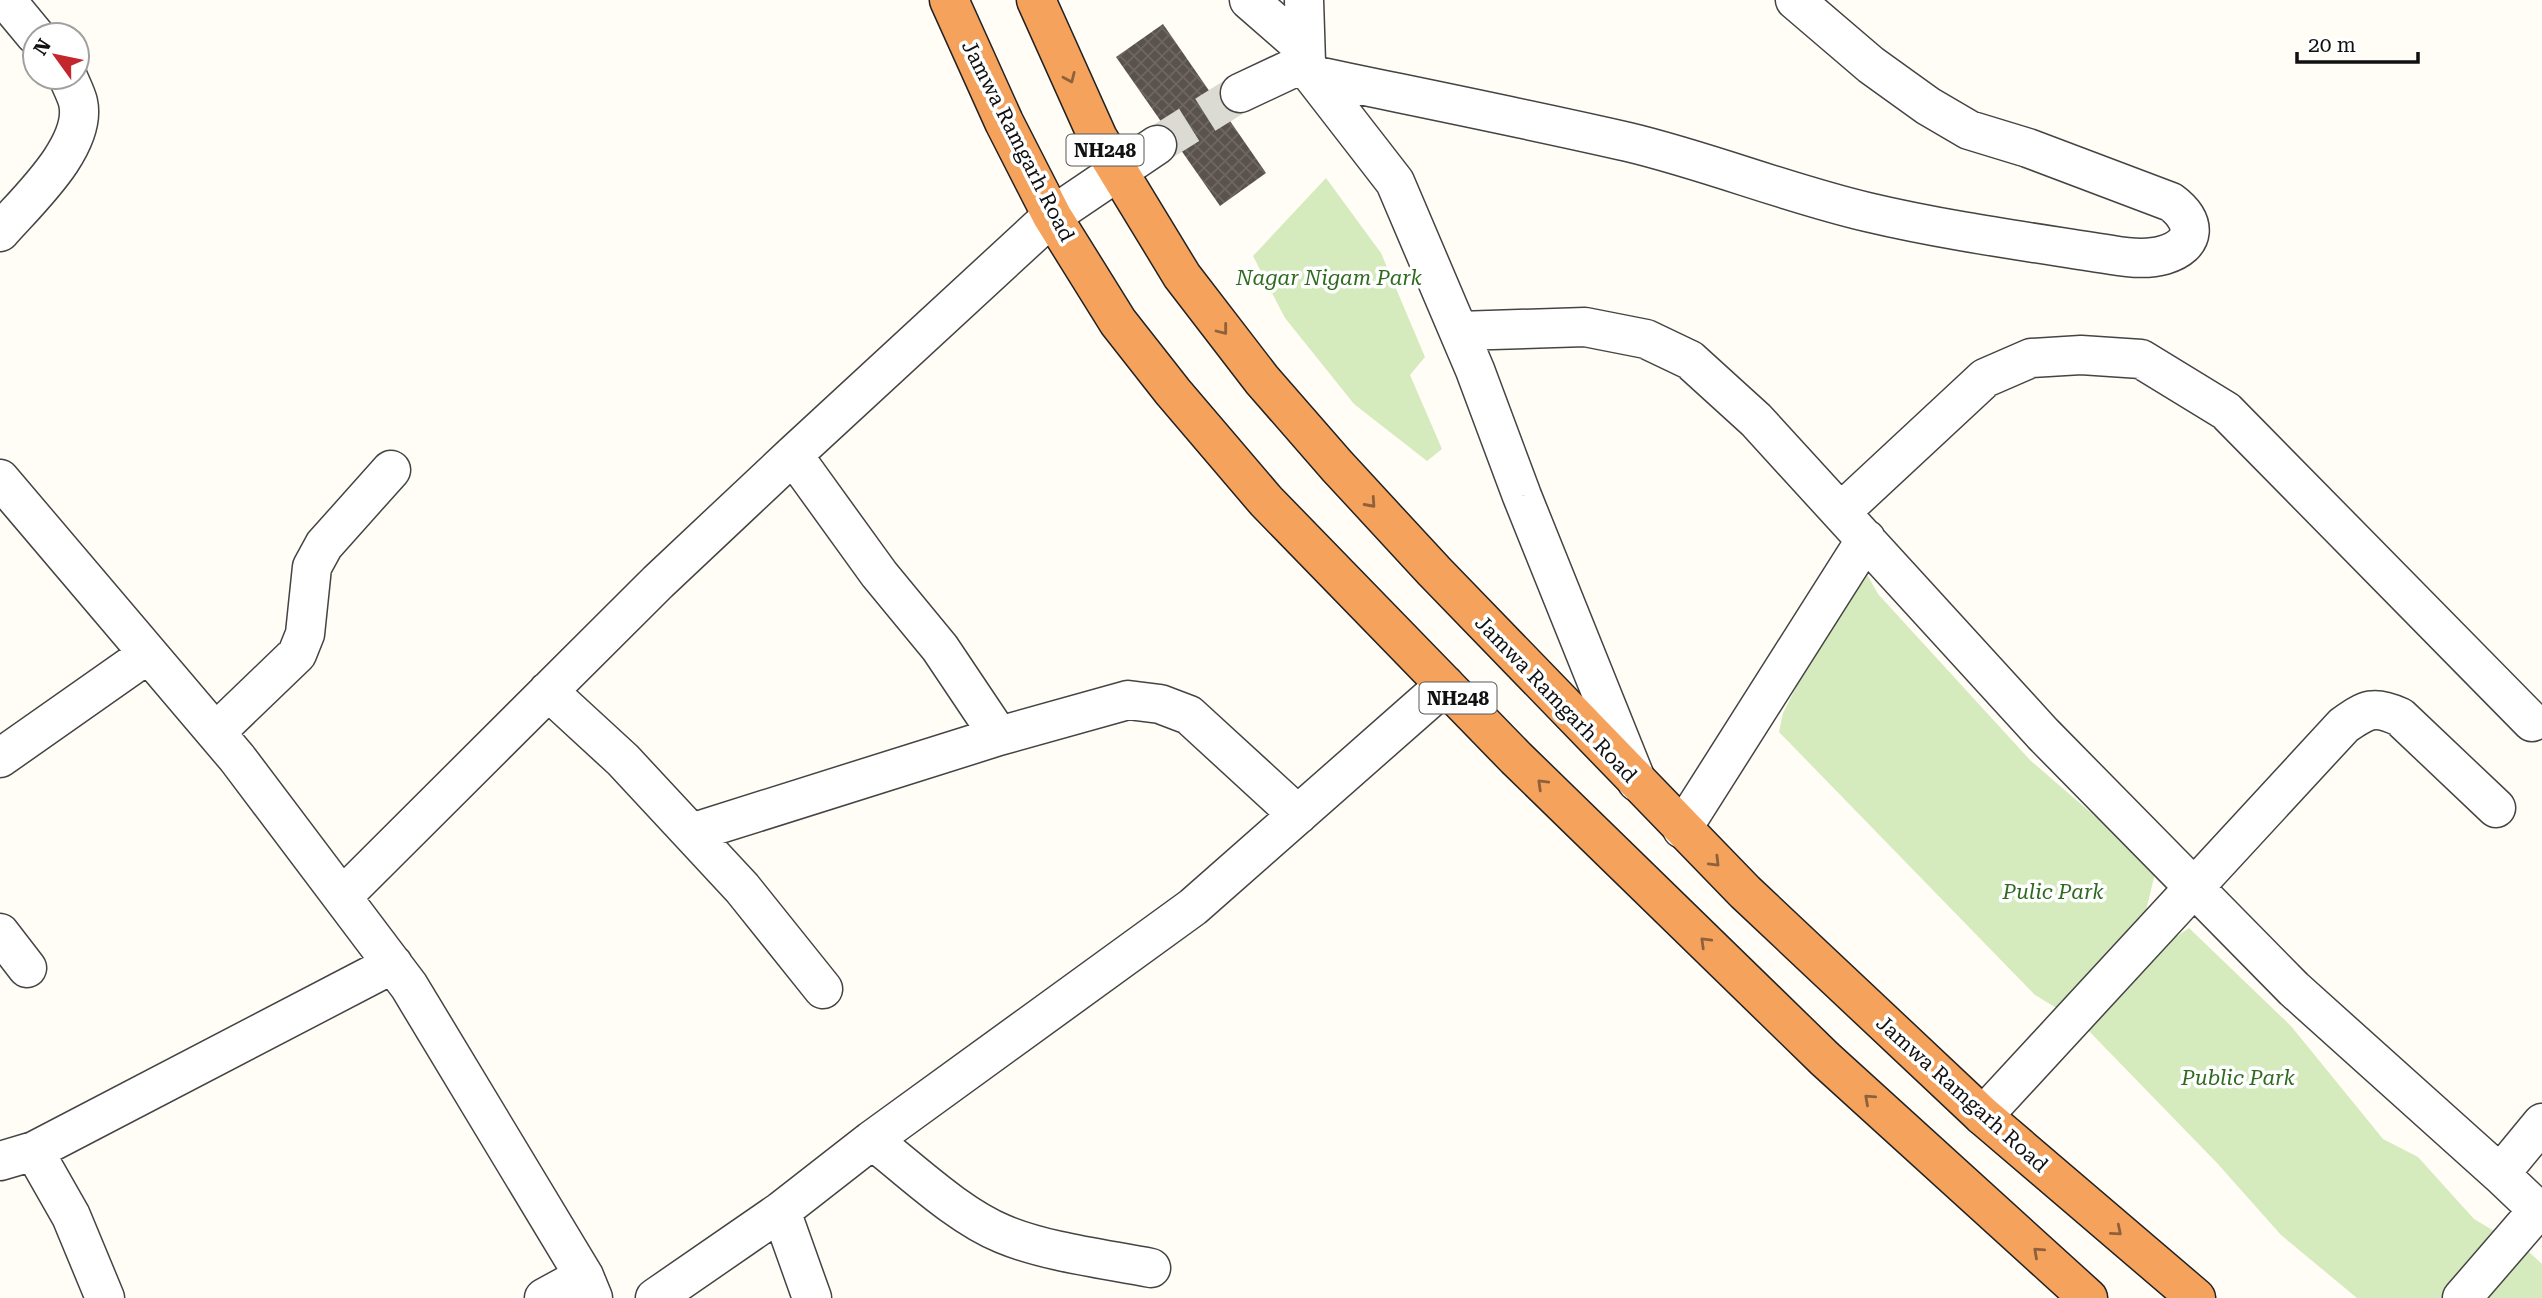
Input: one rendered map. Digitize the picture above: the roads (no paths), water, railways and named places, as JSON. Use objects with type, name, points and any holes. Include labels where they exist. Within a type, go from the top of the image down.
[{"type":"highway","name":"Jamwa Ramgarh Road","points":[[949,0],[1004,122],[1052,216],[1118,322],[1173,392],[1266,501],[1516,758],[1825,1059],[2088,1298]]},
{"type":"highway","name":"Jamwa Ramgarh Road","points":[[1036,0],[1098,138],[1182,276],[1262,380],[1434,572],[1638,785],[1745,892],[1983,1116],[2196,1298]]},
{"type":"street","points":[[6,0],[24,21]]},
{"type":"street","points":[[1249,0],[1307,62],[1395,182],[1459,331],[1638,785]]},
{"type":"street","points":[[1304,0],[1307,62]]},
{"type":"street","points":[[1240,93],[1307,62],[1630,143],[1867,212],[2132,259],[2164,255],[2182,247],[2189,235],[2190,224],[2184,211],[2171,202],[2028,148],[1969,130],[1928,106],[1871,65],[1795,0]]},
{"type":"street","points":[[0,232],[62,160],[78,127],[78,103],[73,91]]},
{"type":"street","points":[[342,897],[658,582],[1052,216],[1157,145]]},
{"type":"street","points":[[1459,331],[1586,327],[1646,339],[1690,360],[1756,420],[2043,734],[2294,989],[2540,1212],[2462,1298]]},
{"type":"street","points":[[1682,829],[1853,526],[1985,378],[2031,358],[2081,355],[2141,359],[2226,411],[2532,722]]},
{"type":"street","points":[[793,455],[879,574],[940,648],[999,736]]},
{"type":"street","points":[[215,733],[297,654],[304,634],[312,567],[324,545],[391,470]]},
{"type":"street","points":[[0,479],[215,733],[410,986],[589,1287],[544,1298]]},
{"type":"street","points":[[0,758],[148,653]]},
{"type":"street","points":[[655,1298],[781,1211],[872,1140],[1193,907],[1445,685]]},
{"type":"street","points":[[548,691],[623,760],[742,888],[823,989]]},
{"type":"street","points":[[691,833],[999,736],[1128,700],[1160,704],[1189,715],[1298,815]]},
{"type":"street","points":[[1983,1116],[2344,725],[2362,712],[2381,708],[2400,717],[2496,808]]},
{"type":"street","points":[[0,933],[27,968]]},
{"type":"street","points":[[105,1298],[71,1216],[17,1156],[393,964]]},
{"type":"street","points":[[2500,1174],[2542,1123]]},
{"type":"street","points":[[872,1140],[966,1213],[1003,1234],[1056,1249],[1151,1268]]},
{"type":"street","points":[[781,1211],[812,1298]]},
{"type":"tunnel","points":[[1157,145],[1240,93]]},
{"type":"park label","name":"Nagar Nigam Park","points":[[1329,278]]},
{"type":"park label","name":"Pulic Park","points":[[2053,892]]},
{"type":"park label","name":"Public Park","points":[[2238,1078]]}]
